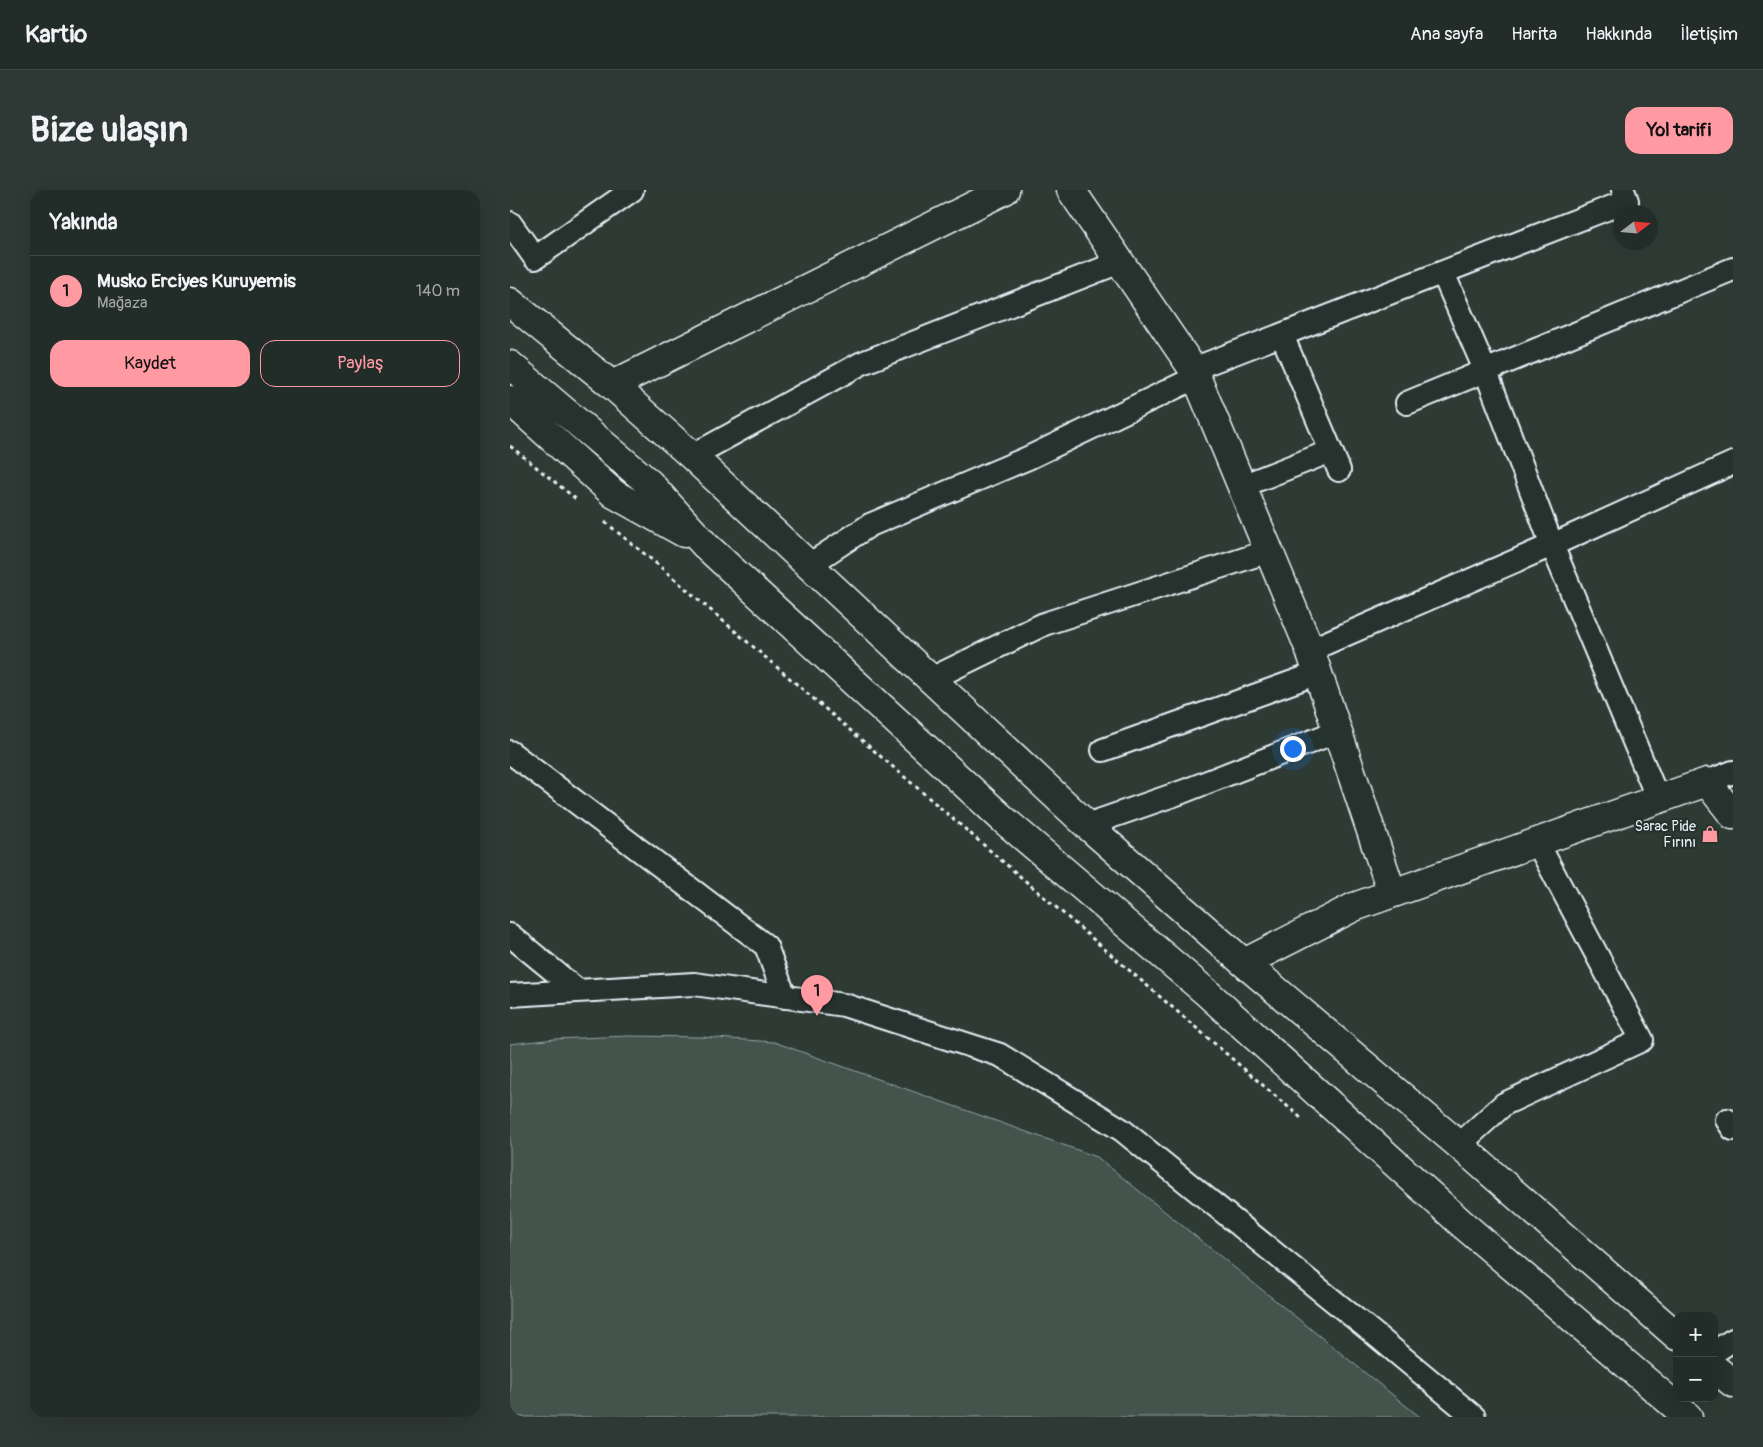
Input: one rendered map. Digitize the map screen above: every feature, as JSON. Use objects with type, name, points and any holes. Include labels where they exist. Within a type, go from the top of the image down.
[{"type":"main road","points":[[612,385],[1005,190]]},
{"type":"main road","points":[[1071,190],[1195,373],[1314,662],[1392,893]]},
{"type":"main road","points":[[510,302],[612,385],[692,456],[1087,825],[1244,963],[1460,1145],[1673,1332]]},
{"type":"main road","points":[[510,365],[648,483],[705,545],[1004,820],[1206,992],[1460,1222],[1688,1417]]},
{"type":"main road","points":[[510,400],[614,494],[705,545]]},
{"type":"main road","points":[[1244,963],[1354,907],[1707,782],[1733,815]]},
{"type":"main road","points":[[1718,1371],[1733,1383]]},
{"type":"street","points":[[510,223],[534,258],[632,190]]},
{"type":"street","points":[[809,565],[870,525],[1028,458],[1195,373],[1282,335],[1627,201],[1622,190]]},
{"type":"street","points":[[692,456],[862,363],[1120,262]]},
{"type":"street","points":[[1407,403],[1733,269]]},
{"type":"street","points":[[1443,273],[1486,372],[1552,545],[1658,799]]},
{"type":"street","points":[[1242,486],[1335,460],[1282,335]]},
{"type":"street","points":[[1103,750],[1314,662],[1552,545],[1733,463]]},
{"type":"street","points":[[931,679],[1044,624],[1269,551]]},
{"type":"street","points":[[1087,825],[1182,792],[1338,730]]},
{"type":"street","points":[[510,752],[766,946],[785,997]]},
{"type":"street","points":[[1707,782],[1733,772]]},
{"type":"street","points":[[1460,1145],[1504,1104],[1642,1040],[1537,842]]},
{"type":"street","points":[[510,935],[577,990]]},
{"type":"street","points":[[510,995],[694,984],[844,1005],[1000,1054],[1122,1130],[1474,1417]]},
{"type":"street","points":[[1718,1349],[1733,1340]]},
{"type":"path","points":[[510,446],[580,502]]},
{"type":"path","points":[[603,520],[657,564],[1306,1121]]},
{"type":"shaded area","points":[[628,1036],[701,1037],[774,1042],[1097,1157],[1420,1417],[510,1417],[510,1044],[555,1039]]},
{"type":"place","name":"Sarac Pide Fırını","points":[[1710,834]]},
{"type":"place","name":"Musko Erciyes Kuruyemis","points":[[817,1016]]}]
